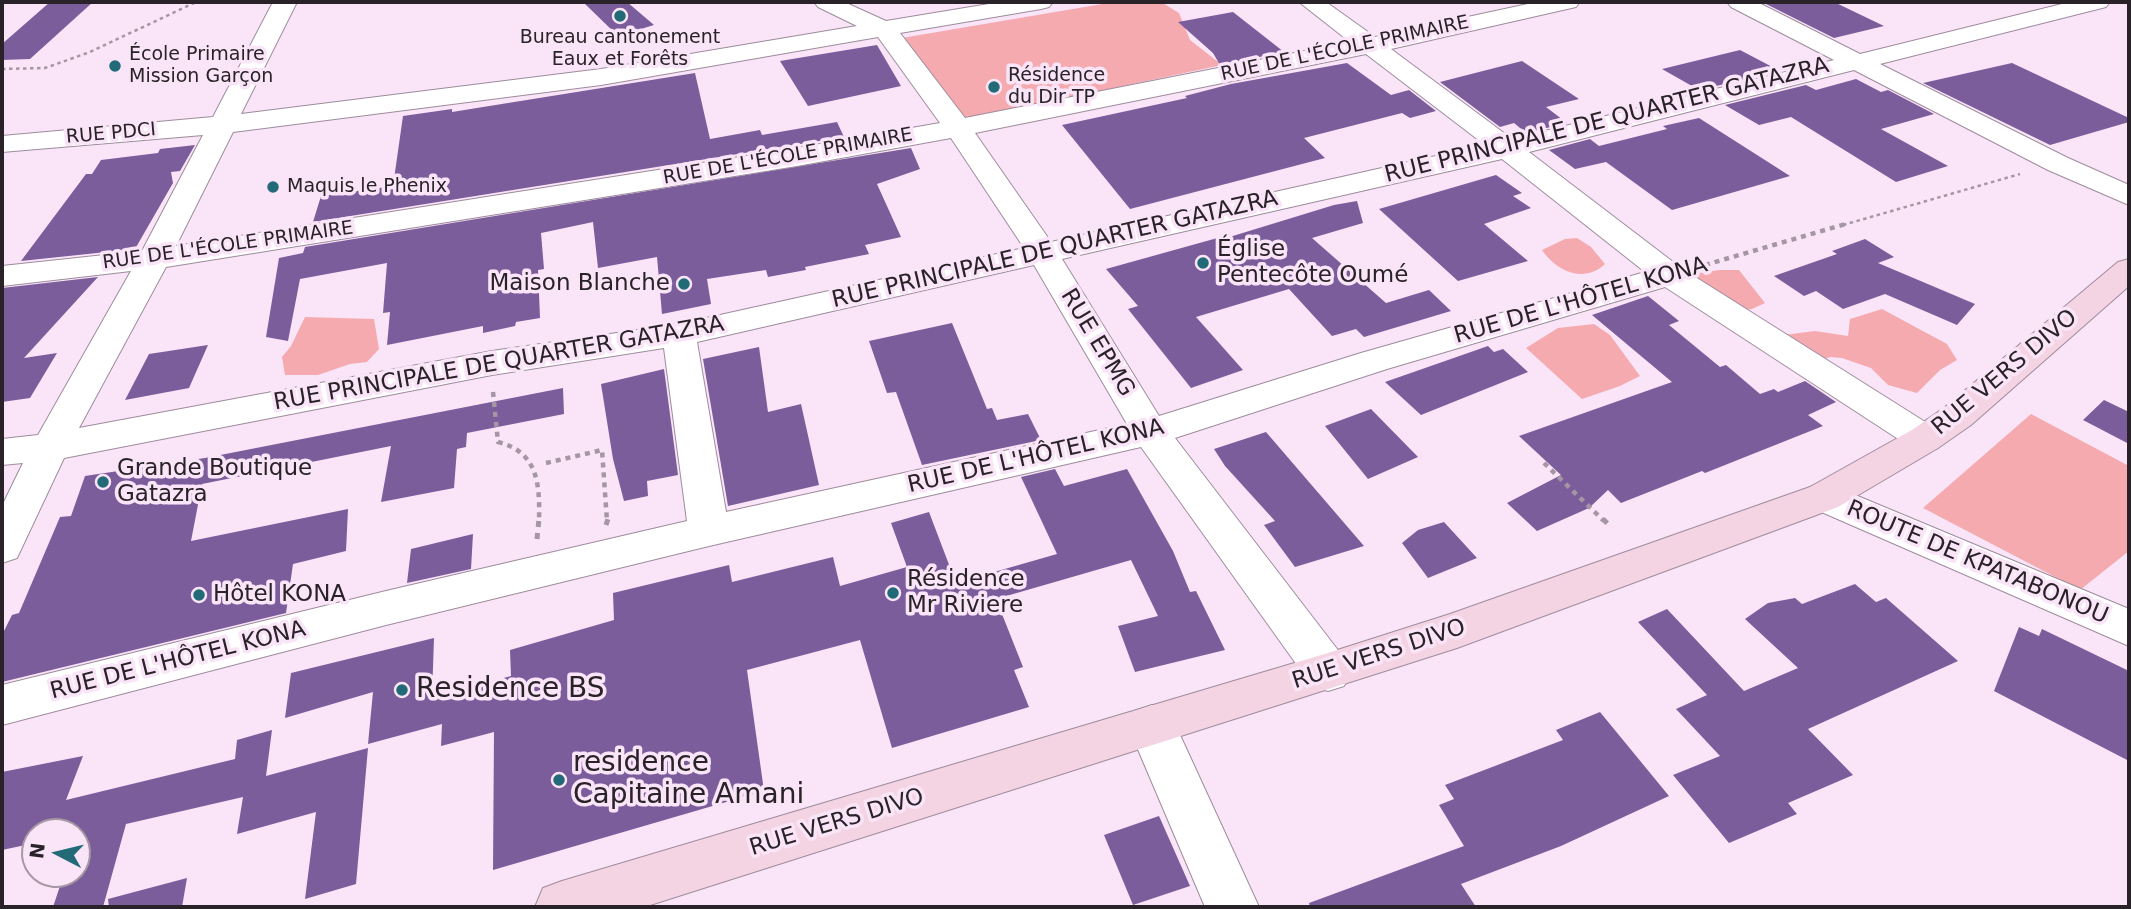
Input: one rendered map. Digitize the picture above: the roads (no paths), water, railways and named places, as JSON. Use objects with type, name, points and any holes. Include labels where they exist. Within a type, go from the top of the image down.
[{"type":"main road","name":"RUE VERS DIVO","points":[[562,907],[1328,672],[1457,630],[1824,497],[1925,439],[1958,416],[2129,268]]},
{"type":"street","points":[[2,547],[50,447],[154,259],[285,2]]},
{"type":"street","name":"RUE EPMG","points":[[826,2],[885,30],[958,128],[1043,253],[1150,432],[1328,672]]},
{"type":"street","name":"RUE PDCI","points":[[2,144],[220,125],[601,77],[1041,2]]},
{"type":"street","points":[[1311,2],[1669,275],[1925,439]]},
{"type":"street","name":"RUE DE L'ÉCOLE PRIMAIRE","points":[[2,276],[154,259],[783,159],[958,128],[1370,46],[1568,2]]},
{"type":"street","points":[[1739,2],[2129,196]]},
{"type":"street","name":"RUE PRINCIPALE DE QUARTER GATAZRA","points":[[2,452],[50,447],[492,363],[679,335],[1507,149],[1856,60],[2098,2]]},
{"type":"street","name":"RUE DE L'HÔTEL KONA","points":[[2,705],[386,608],[709,531],[751,524],[1150,432],[1374,361],[1669,275]]},
{"type":"street","points":[[679,335],[709,531]]},
{"type":"street","name":"ROUTE DE KPATABONOU","points":[[1824,497],[2129,628]]},
{"type":"street","points":[[1153,726],[1232,907]]},
{"type":"place","name":"Bureau cantonement Eaux et Forêts","points":[[620,16]]},
{"type":"place","name":"École Primaire Mission Garçon","points":[[115,66]]},
{"type":"place","name":"Résidence du Dir TP","points":[[994,87]]},
{"type":"place","name":"Maquis le Phenix","points":[[273,187]]},
{"type":"place","name":"Église Pentecôte Oumé","points":[[1203,263]]},
{"type":"place","name":"Maison Blanche","points":[[684,284]]},
{"type":"place","name":"Grande Boutique Gatazra","points":[[103,482]]},
{"type":"place","name":"Résidence Mr Riviere","points":[[893,593]]},
{"type":"place","name":"Hôtel KONA","points":[[199,595]]},
{"type":"place","name":"Residence BS","points":[[402,690]]},
{"type":"place","name":"residence Capitaine Amani","points":[[559,780]]}]
